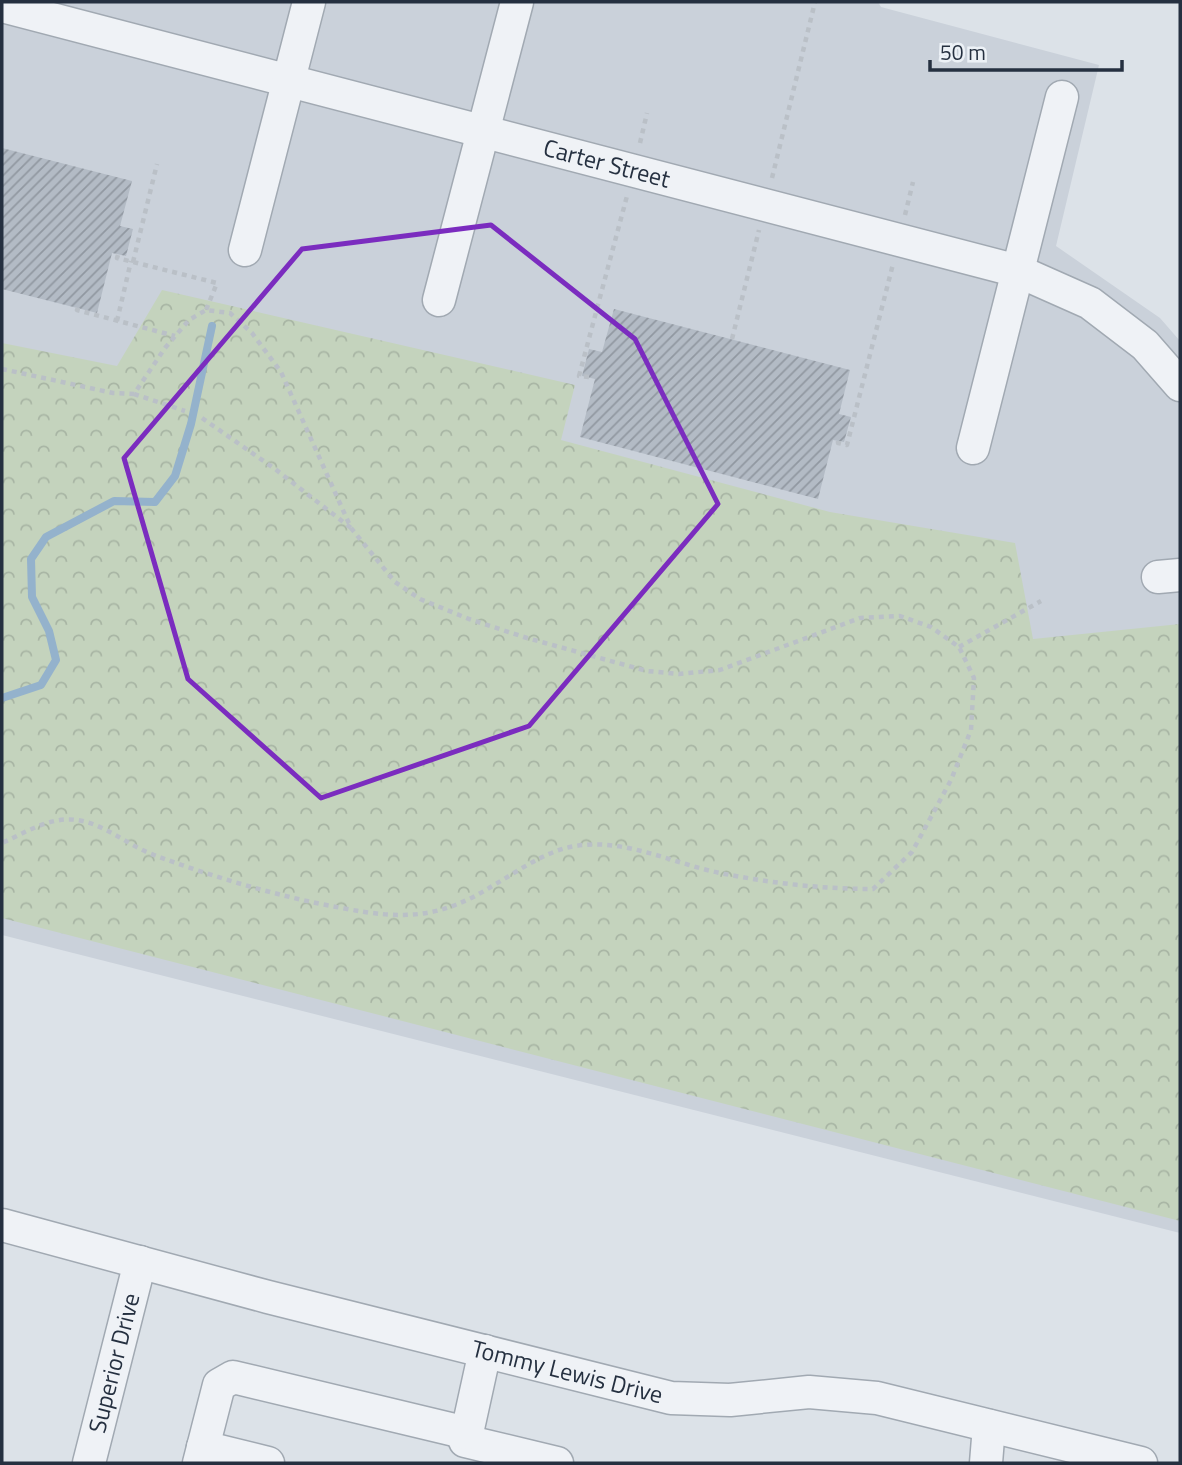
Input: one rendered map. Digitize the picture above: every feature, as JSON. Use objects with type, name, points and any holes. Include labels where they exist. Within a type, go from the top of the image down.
[{"type":"street","points":[[245,250],[309,2]]},
{"type":"street","points":[[439,300],[517,2]]},
{"type":"street","name":"Carter Street","points":[[2,6],[1018,271],[1090,303],[1144,345],[1180,385]]},
{"type":"street","points":[[973,447],[1062,97]]},
{"type":"street","name":"Tommy Lewis Drive","points":[[2,1225],[671,1398],[730,1401],[809,1392],[877,1398],[1141,1463]]},
{"type":"street","name":"Superior Drive","points":[[89,1463],[140,1262]]},
{"type":"street","points":[[464,1446],[485,1351]]},
{"type":"street","points":[[268,1463],[201,1455],[219,1385],[233,1377],[464,1446],[557,1463]]},
{"type":"street","points":[[986,1463],[989,1426]]},
{"type":"path","points":[[732,340],[815,2]]},
{"type":"path","points":[[117,321],[157,164]]},
{"type":"path","points":[[838,441],[847,445],[913,182]]},
{"type":"path","points":[[118,255],[117,258],[216,284],[206,310]]},
{"type":"path","points":[[589,377],[579,376],[605,279]]},
{"type":"path","points":[[78,308],[77,310],[175,336]]},
{"type":"path","points":[[134,394],[146,374],[189,320],[206,310],[230,313],[252,333],[281,372],[351,528]]},
{"type":"path","points":[[2,369],[113,393],[134,394],[185,411]]},
{"type":"path","points":[[2,843],[46,823],[76,820],[103,828],[136,848],[244,884],[341,908],[401,916],[440,912],[490,888],[531,862],[570,847],[614,845],[720,873],[831,889],[873,889],[912,852],[951,780],[971,730],[974,678],[959,647],[931,627],[900,616],[860,618],[720,670],[679,674],[648,671],[527,638],[420,599],[396,582],[351,528],[275,469],[202,418]]},
{"type":"path","points":[[959,647],[1041,601]]},
{"type":"highlighted area","points":[[491,225],[635,339],[718,504],[529,726],[321,798],[188,679],[124,458],[302,249]]},
{"type":"shaded area","points":[[2,2],[878,2],[881,7],[1099,65],[1056,246],[1160,318],[1180,341],[1180,1233],[2,935]]},
{"type":"green space","points":[[162,290],[575,385],[561,440],[830,512],[1015,543],[1033,639],[1180,624],[1180,1221],[2,918],[2,343],[117,366]]},
{"type":"building","points":[[2,148],[132,181],[120,226],[133,229],[126,256],[112,253],[97,313],[2,289]]},
{"type":"building","points":[[614,309],[850,370],[839,414],[851,417],[844,442],[833,440],[818,499],[580,437],[595,379],[582,376],[589,349],[602,352]]},
{"type":"waterway","points":[[2,698],[41,685],[56,660],[49,631],[32,597],[31,559],[46,537],[114,501],[155,502],[175,476],[191,424],[212,326]]}]
